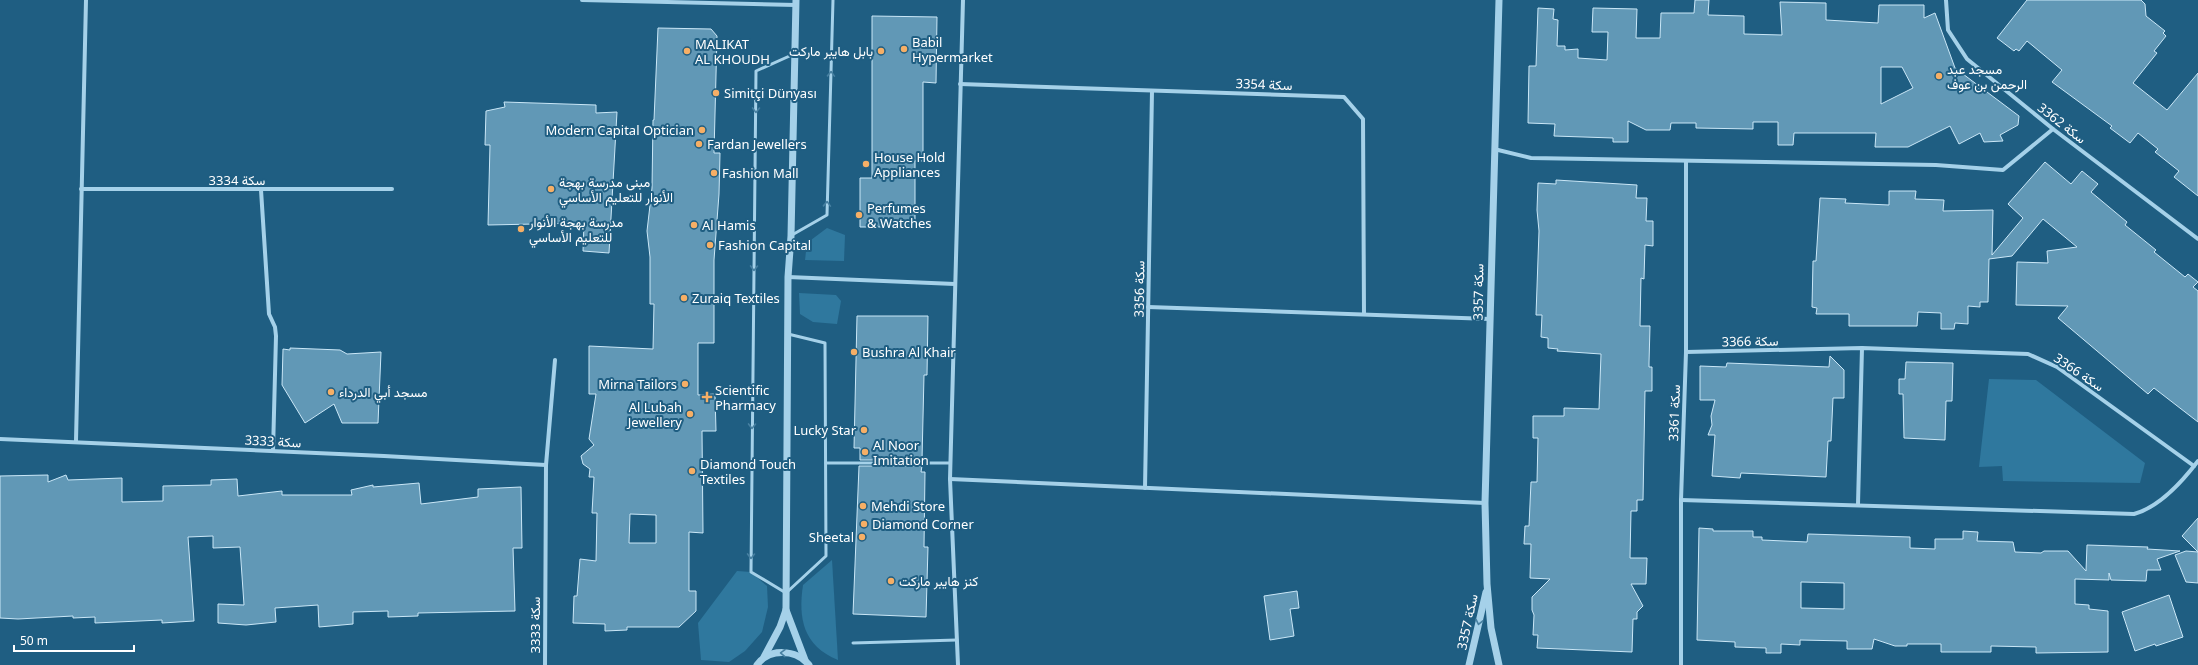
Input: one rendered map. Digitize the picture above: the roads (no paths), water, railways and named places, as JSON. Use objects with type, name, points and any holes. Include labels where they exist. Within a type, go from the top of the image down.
[{"type":"street","points":[[76,441],[86,0]]},
{"type":"street","points":[[582,0],[796,2],[791,236],[788,277],[786,610],[778,632],[764,657],[757,665]]},
{"type":"street","points":[[958,665],[950,463],[963,0]]},
{"type":"street","name":"سكة 3357","points":[[1499,0],[1485,503],[1487,584],[1491,628],[1499,665]]},
{"type":"street","name":"سكة 3362","points":[[1946,0],[1948,30],[1967,59],[2053,129],[2198,239]]},
{"type":"street","name":"سكة 3354","points":[[960,84],[1344,97],[1363,119],[1364,314]]},
{"type":"street","name":"سكة 3356","points":[[1145,488],[1152,91]]},
{"type":"street","points":[[1494,149],[1531,158],[1936,165],[2002,170],[2053,129]]},
{"type":"street","name":"سكة 3361","points":[[1681,665],[1681,500],[1686,352],[1686,161]]},
{"type":"street","name":"سكة 3334","points":[[81,189],[392,189]]},
{"type":"street","points":[[261,190],[269,314],[275,327],[276,336],[274,451]]},
{"type":"street","points":[[788,277],[955,284]]},
{"type":"street","points":[[1148,307],[1490,319]]},
{"type":"street","points":[[1858,504],[1862,348]]},
{"type":"street","name":"سكة 3366","points":[[1686,352],[1862,348],[2028,354],[2057,367],[2194,466]]},
{"type":"street","name":"سكة 3333","points":[[545,665],[546,465],[555,360]]},
{"type":"street","name":"سكة 3333","points":[[0,439],[76,441],[546,465]]},
{"type":"street","points":[[1681,500],[1858,504],[2134,514],[2148,510],[2156,504],[2198,461]]},
{"type":"street","points":[[950,480],[1485,503]]},
{"type":"street","name":"سكة 3357","points":[[1469,665],[1487,584]]},
{"type":"street","points":[[786,610],[807,663]]},
{"type":"street","points":[[764,657],[776,653],[787,652],[797,655],[807,663]]},
{"type":"lane","points":[[791,236],[827,215],[834,0]]},
{"type":"lane","points":[[788,334],[825,343],[826,556],[786,593],[750,572],[756,71],[794,54]]},
{"type":"lane","points":[[826,464],[950,463]]},
{"type":"lane","points":[[853,643],[957,640]]},
{"type":"place","name":"Babil Hypermarket","points":[[904,49]]},
{"type":"place","name":"MALIKAT AL KHOUDH","points":[[687,51]]},
{"type":"place","name":"بابل هايبر ماركت","points":[[881,51]]},
{"type":"place","name":"مسجد عبد الرحمن بن عوف","points":[[1939,76]]},
{"type":"place","name":"Simitçi Dünyası","points":[[716,93]]},
{"type":"place","name":"Modern Capital Optician","points":[[702,130]]},
{"type":"place","name":"Fardan Jewellers","points":[[699,144]]},
{"type":"place","name":"House Hold Appliances","points":[[866,164]]},
{"type":"place","name":"Fashion Mall","points":[[714,173]]},
{"type":"place","name":"مبنى مدرسة بهجة الأنوار للتعليم الأساسي","points":[[551,189]]},
{"type":"place","name":"Perfumes & Watches","points":[[859,215]]},
{"type":"place","name":"Al Hamis","points":[[694,225]]},
{"type":"place","name":"مدرسة بهجة الأنوار للتعليم الأساسي","points":[[521,229]]},
{"type":"place","name":"Fashion Capital","points":[[710,245]]},
{"type":"place","name":"Zuraiq Textiles","points":[[684,298]]},
{"type":"place","name":"Bushra Al Khair","points":[[854,352]]},
{"type":"place","name":"Mirna Tailors","points":[[685,384]]},
{"type":"place","name":"مسجد أبي الدرداء","points":[[331,392]]},
{"type":"place","name":"Scientific Pharmacy","points":[[707,397]]},
{"type":"place","name":"Al Lubah Jewellery","points":[[690,414]]},
{"type":"place","name":"Lucky Star","points":[[864,430]]},
{"type":"place","name":"Al Noor Imitation","points":[[865,452]]},
{"type":"place","name":"Diamond Touch Textiles","points":[[692,471]]},
{"type":"place","name":"Mehdi Store","points":[[863,506]]},
{"type":"place","name":"Diamond Corner","points":[[864,524]]},
{"type":"place","name":"Sheetal","points":[[862,537]]},
{"type":"place","name":"كنز هايبر ماركت","points":[[891,581]]}]
